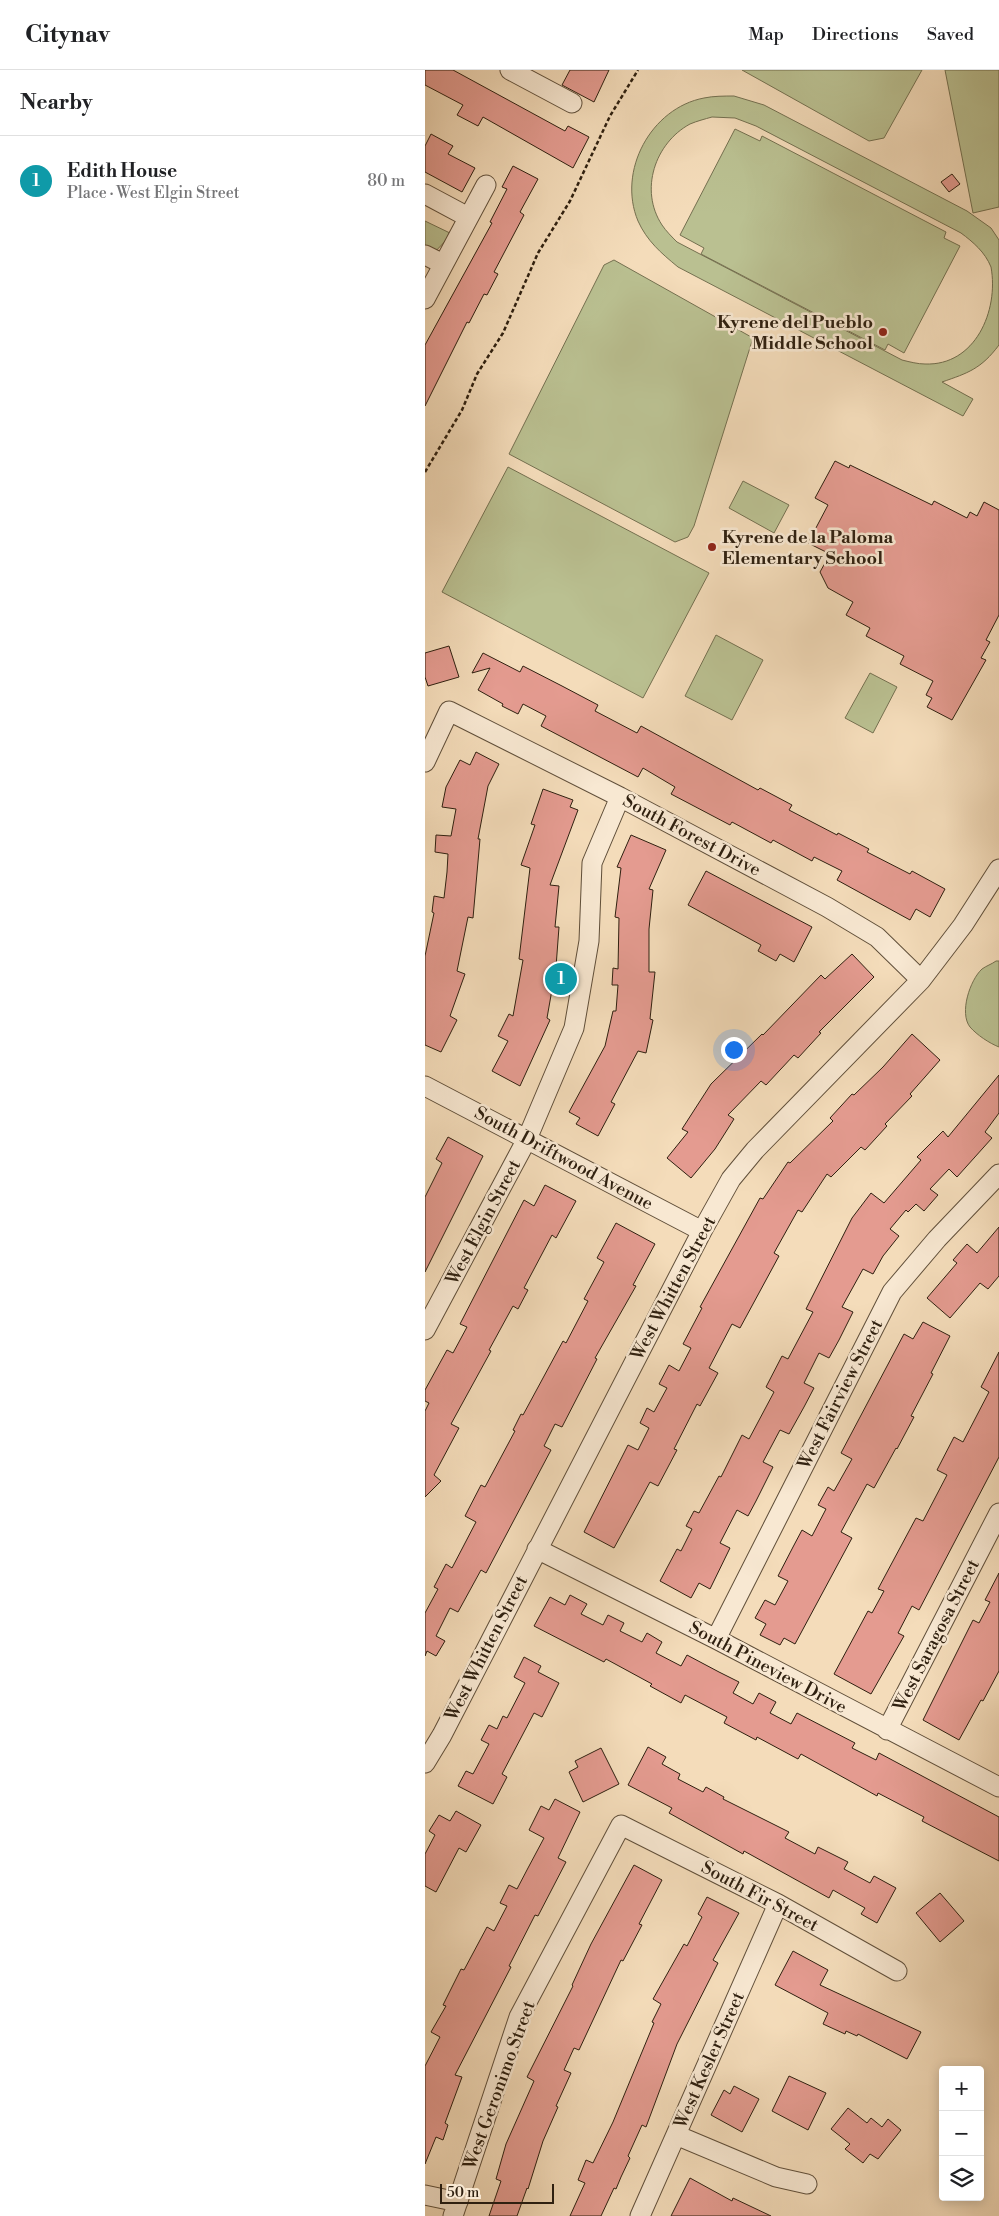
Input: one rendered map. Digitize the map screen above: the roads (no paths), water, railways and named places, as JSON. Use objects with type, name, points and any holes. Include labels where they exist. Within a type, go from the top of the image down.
[{"type":"street","points":[[510,70],[541,77],[572,103]]},
{"type":"street","points":[[425,299],[486,184]]},
{"type":"street","points":[[425,194],[469,217]]},
{"type":"street","points":[[425,255],[443,264]]},
{"type":"street","name":"South Forest Drive","points":[[425,762],[449,712],[620,797],[836,912],[877,937],[921,980]]},
{"type":"street","name":"West Elgin Street","points":[[425,1330],[527,1139],[574,1028],[589,941],[592,863],[620,797]]},
{"type":"street","name":"West Whitten Street","points":[[425,1763],[442,1734],[702,1230],[731,1179],[755,1150],[921,980],[997,878]]},
{"type":"street","name":"South Driftwood Avenue","points":[[425,1086],[702,1230]]},
{"type":"street","name":"West Fairview Street","points":[[716,1639],[892,1292],[937,1239],[999,1174]]},
{"type":"street","name":"West Saragosa Street","points":[[887,1730],[999,1513]]},
{"type":"street","name":"South Pineview Drive","points":[[537,1549],[716,1639],[999,1787]]},
{"type":"street","name":"South Fir Street","points":[[621,1825],[778,1904],[897,1971]]},
{"type":"street","name":"West Geronimo Street","points":[[455,2209],[519,2017],[621,1825]]},
{"type":"street","name":"West Kesler Street","points":[[640,2216],[778,1904]]},
{"type":"street","points":[[676,2135],[776,2177],[807,2184]]},
{"type":"street","points":[[425,2195],[455,2209]]},
{"type":"place","name":"Kyrene del Pueblo Middle School","points":[[883,332]]},
{"type":"place","name":"Kyrene de la Paloma Elementary School","points":[[712,547]]},
{"type":"place","name":"Edith House","points":[[561,979]]}]
